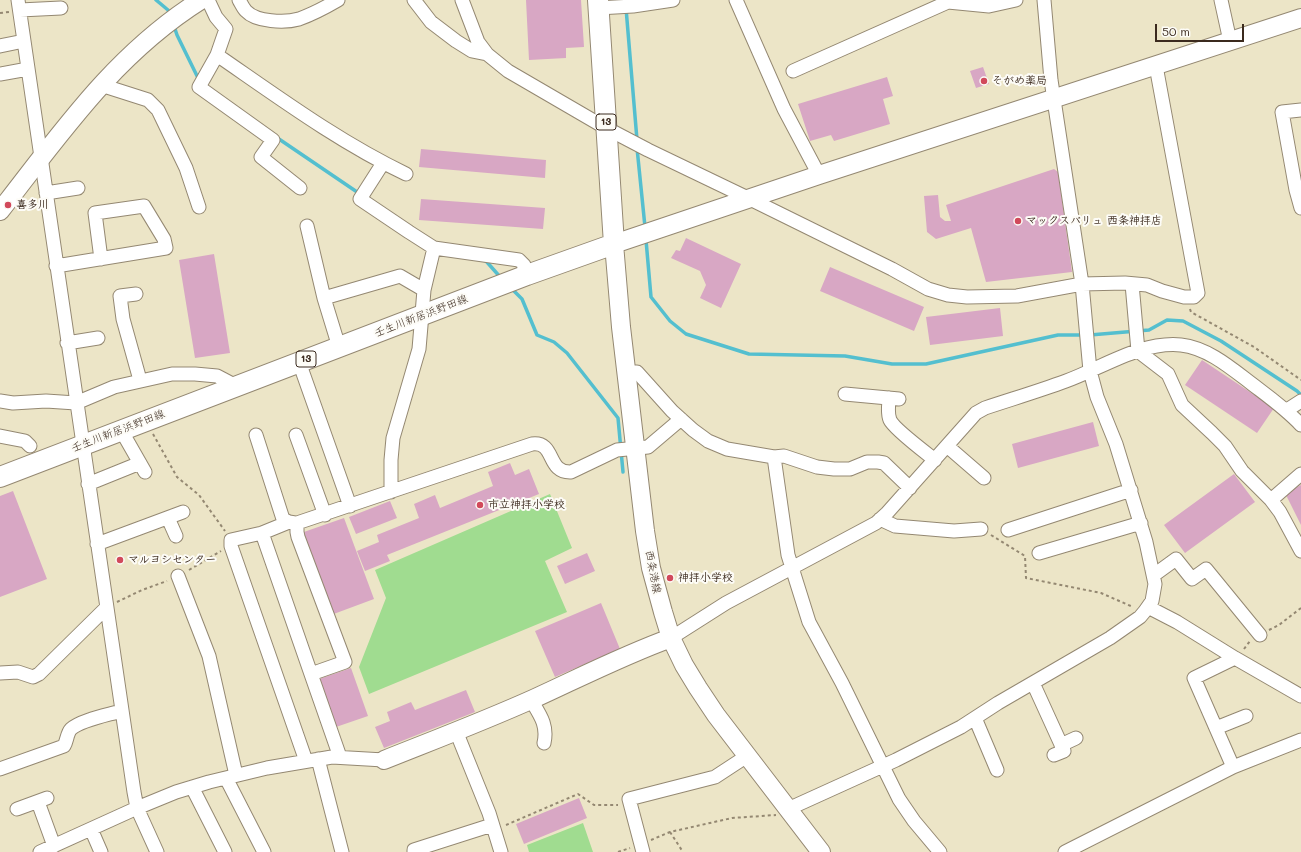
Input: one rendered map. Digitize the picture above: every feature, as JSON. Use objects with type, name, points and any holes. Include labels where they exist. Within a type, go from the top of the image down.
[{"type":"main road","name":"13","points":[[598,4],[614,244]]},
{"type":"main road","name":"壬生川新居浜野田線","points":[[0,477],[527,275],[614,244]]},
{"type":"street","points":[[0,211],[101,85],[150,37],[201,0]]},
{"type":"street","points":[[208,0],[216,17],[226,29],[217,55],[199,87],[273,140],[261,157],[300,188]]},
{"type":"street","points":[[239,0],[246,11],[257,18],[283,21],[298,19],[338,0]]},
{"type":"street","points":[[414,0],[431,22],[456,41],[472,51],[487,54]]},
{"type":"street","points":[[462,0],[478,42],[487,54],[508,71],[606,128],[648,150],[892,269],[928,289],[948,295],[967,297],[1017,296],[1082,284],[1132,284],[1147,286],[1184,297],[1194,297],[1198,293],[1156,66]]},
{"type":"street","points":[[598,4],[633,6],[673,0]]},
{"type":"street","points":[[736,0],[784,109],[819,175]]},
{"type":"street","points":[[793,72],[948,2],[989,6],[1016,0]]},
{"type":"street","points":[[788,809],[925,746],[975,718],[1110,638],[1146,609],[1152,601],[1154,593],[1154,575],[1141,523],[1116,444],[1092,383],[1082,284],[1054,99],[1044,0]]},
{"type":"street","points":[[1221,0],[1230,42]]},
{"type":"street","points":[[61,8],[19,5],[67,343],[137,808],[157,852]]},
{"type":"street","points":[[614,244],[819,175],[1301,18]]},
{"type":"street","points":[[0,46],[24,41]]},
{"type":"street","points":[[217,55],[323,127],[383,163],[406,174]]},
{"type":"street","points":[[0,74],[28,69]]},
{"type":"street","points":[[101,85],[148,100],[158,110],[186,168],[199,207]]},
{"type":"street","points":[[1301,110],[1282,112],[1296,190],[1301,208]]},
{"type":"street","points":[[383,163],[360,199],[434,248],[519,260],[524,265],[527,275]]},
{"type":"street","points":[[46,193],[78,188]]},
{"type":"street","points":[[56,266],[101,259],[166,248],[164,239],[144,206],[95,214],[101,259]]},
{"type":"street","points":[[307,226],[324,298],[339,347]]},
{"type":"street","name":"西条港線","points":[[614,244],[621,327],[651,568],[656,592],[671,638],[684,665],[716,715],[821,852]]},
{"type":"street","points":[[391,492],[393,438],[419,349],[424,290],[434,248]]},
{"type":"street","points":[[324,298],[400,276],[424,290]]},
{"type":"street","points":[[1132,284],[1138,351],[1168,374],[1182,406],[1225,446],[1242,471],[1271,500],[1280,512],[1301,551]]},
{"type":"street","points":[[136,294],[120,296],[123,319],[140,380]]},
{"type":"street","points":[[67,343],[98,338]]},
{"type":"street","points":[[17,809],[43,800],[48,849],[137,808],[192,787],[231,776],[312,760],[340,757],[384,760],[456,731],[531,700],[648,646],[671,638],[726,603],[880,519],[910,488],[976,413],[985,408],[1067,381],[1146,347],[1181,345],[1218,358],[1294,406],[1301,424]]},
{"type":"street","points":[[299,362],[350,506]]},
{"type":"street","points":[[627,372],[637,372],[681,419],[708,441],[727,449],[774,457],[784,456],[817,467],[834,469],[850,469],[867,462],[884,463],[910,488]]},
{"type":"street","points":[[0,401],[13,404],[46,401],[76,403],[114,387],[172,374],[217,376],[236,386]]},
{"type":"street","points":[[845,394],[894,398],[888,413],[890,420],[895,427],[935,460]]},
{"type":"street","points":[[342,852],[312,760],[231,546],[231,540],[262,533],[325,514],[537,443],[543,445],[548,450],[556,467],[564,472],[571,472],[617,450],[648,447],[681,419]]},
{"type":"street","points":[[88,484],[142,468],[121,430]]},
{"type":"street","points":[[256,435],[283,520],[293,523],[297,532],[345,662],[311,674]]},
{"type":"street","points":[[296,435],[325,514]]},
{"type":"street","points":[[0,436],[25,440],[30,446]]},
{"type":"street","points":[[947,446],[984,478]]},
{"type":"street","points":[[774,457],[785,541],[792,568],[813,632],[842,683],[899,799],[940,852]]},
{"type":"street","points":[[1271,500],[1301,474]]},
{"type":"street","points":[[1008,530],[1131,490]]},
{"type":"street","points":[[97,544],[183,512]]},
{"type":"street","points":[[168,518],[176,536]]},
{"type":"street","points":[[880,519],[895,526],[954,531],[981,529]]},
{"type":"street","points":[[1039,553],[1141,523]]},
{"type":"street","points":[[262,533],[340,757]]},
{"type":"street","points":[[1154,575],[1176,560],[1192,579],[1206,569],[1260,635]]},
{"type":"street","points":[[178,576],[209,656],[231,776],[264,852]]},
{"type":"street","points":[[0,673],[18,672],[33,677],[39,674],[106,608]]},
{"type":"street","points":[[1146,609],[1177,622],[1301,696]]},
{"type":"street","points":[[1233,767],[1194,678],[1235,658]]},
{"type":"street","points":[[1033,683],[1057,750],[1076,738]]},
{"type":"street","points":[[531,700],[544,723],[546,734],[544,744]]},
{"type":"street","points":[[0,769],[64,746],[67,741],[68,733],[71,729],[83,723],[122,711]]},
{"type":"street","points":[[1216,728],[1246,716]]},
{"type":"street","points":[[975,718],[997,770]]},
{"type":"street","points":[[456,731],[501,852]]},
{"type":"street","points":[[1065,852],[1233,767],[1301,740]]},
{"type":"street","points":[[642,848],[629,799],[715,777],[747,756]]},
{"type":"street","points":[[192,787],[225,852]]},
{"type":"street","points":[[414,852],[414,850],[493,828]]},
{"type":"street","points":[[91,829],[101,852]]},
{"type":"path","points":[[1184,297],[1191,312],[1254,347],[1301,380]]},
{"type":"path","points":[[146,420],[177,477],[199,495],[231,540]]},
{"type":"path","points":[[981,529],[1025,556],[1026,578],[1101,593],[1146,609]]},
{"type":"path","points":[[493,828],[578,794],[594,805],[610,804],[631,807]]},
{"type":"path","points":[[618,852],[642,848],[670,832],[732,818],[774,816],[788,809]]},
{"type":"path","points":[[670,832],[683,852]]},
{"type":"green space","points":[[550,494],[572,548],[545,561],[567,612],[369,694],[359,667],[386,598],[375,570]]},
{"type":"green space","points":[[583,823],[593,852],[529,852],[527,845]]},
{"type":"building","points":[[526,0],[581,0],[584,47],[566,48],[566,58],[529,60]]},
{"type":"building","points":[[983,67],[989,84],[976,88],[970,71]]},
{"type":"building","points":[[887,77],[893,96],[883,99],[890,124],[834,141],[831,135],[810,141],[798,104]]},
{"type":"building","points":[[421,149],[546,160],[545,178],[419,167]]},
{"type":"building","points":[[1054,169],[1058,172],[1072,272],[986,282],[971,228],[936,239],[927,232],[924,196],[938,195],[940,217],[945,221],[951,221],[946,205]]},
{"type":"building","points":[[421,199],[545,208],[543,229],[419,220]]},
{"type":"building","points":[[686,238],[741,264],[721,308],[700,298],[706,285],[700,271],[671,258],[676,250],[680,251]]},
{"type":"building","points":[[214,254],[230,353],[195,358],[179,260]]},
{"type":"building","points":[[830,267],[924,307],[914,331],[820,291]]},
{"type":"building","points":[[1000,308],[1003,336],[930,345],[926,317]]},
{"type":"building","points":[[1202,360],[1274,408],[1257,433],[1185,385]]},
{"type":"building","points":[[1093,422],[1099,446],[1018,468],[1012,444]]},
{"type":"building","points":[[510,463],[515,475],[529,469],[539,494],[387,555],[390,561],[365,571],[357,551],[379,542],[377,535],[419,518],[414,504],[435,495],[440,508],[493,486],[488,472]]},
{"type":"building","points":[[1234,474],[1255,502],[1185,553],[1164,525]]},
{"type":"building","points":[[1301,485],[1301,525],[1285,493]]},
{"type":"building","points":[[13,491],[47,579],[0,597],[0,496]]},
{"type":"building","points":[[390,501],[397,518],[356,534],[349,517]]},
{"type":"building","points":[[344,518],[374,599],[331,615],[301,533]]},
{"type":"building","points":[[587,553],[595,571],[565,584],[557,566]]},
{"type":"building","points":[[601,603],[620,649],[555,677],[535,631]]},
{"type":"building","points":[[351,668],[368,716],[336,727],[319,679]]},
{"type":"building","points":[[466,690],[475,712],[384,748],[375,727],[390,721],[387,712],[411,702],[415,710]]},
{"type":"building","points":[[579,798],[587,818],[524,844],[516,824]]},
{"type":"waterway","points":[[156,0],[168,10],[170,16]]},
{"type":"waterway","points":[[626,8],[637,140]]},
{"type":"waterway","points":[[174,26],[199,80]]},
{"type":"waterway","points":[[276,137],[360,194]]},
{"type":"waterway","points":[[637,148],[645,227]]},
{"type":"waterway","points":[[646,240],[651,297],[670,321],[686,334],[749,354],[845,356],[892,364],[926,364],[1058,335],[1084,335]]},
{"type":"waterway","points":[[483,260],[486,261],[501,278]]},
{"type":"waterway","points":[[511,288],[522,299],[537,335],[554,342],[567,353],[618,418],[623,472]]},
{"type":"waterway","points":[[1090,335],[1149,330],[1167,320],[1183,321],[1221,341],[1301,395]]},
{"type":"place","name":"そがめ薬局","points":[[984,81]]},
{"type":"place","name":"喜多川","points":[[8,205]]},
{"type":"place","name":"マックスバリュ 西条神拝店","points":[[1018,221]]},
{"type":"place","name":"市立神拝小学校","points":[[480,505]]},
{"type":"place","name":"マルヨシセンター","points":[[120,560]]},
{"type":"place","name":"神拝小学校","points":[[670,578]]}]
